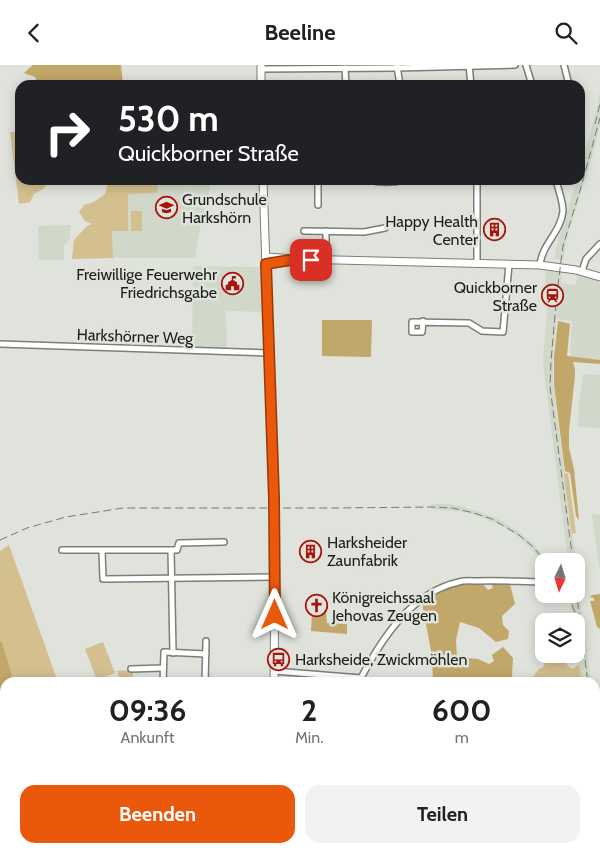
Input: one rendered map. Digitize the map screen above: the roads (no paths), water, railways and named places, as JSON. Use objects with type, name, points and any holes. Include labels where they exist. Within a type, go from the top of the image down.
[{"type":"main road","points":[[261,67],[261,80]]},
{"type":"main road","points":[[263,185],[274,498],[274,677]]},
{"type":"main road","points":[[266,261],[296,259],[540,265],[582,271],[600,277]]},
{"type":"street","points":[[261,67],[346,68],[515,65]]},
{"type":"street","points":[[526,65],[530,80]]},
{"type":"street","points":[[564,65],[568,80]]},
{"type":"street","points":[[469,66],[470,80]]},
{"type":"street","points":[[397,67],[399,80]]},
{"type":"street","points":[[346,68],[346,80]]},
{"type":"street","points":[[318,185],[318,205]]},
{"type":"street","points":[[477,185],[477,263]]},
{"type":"street","points":[[540,265],[540,259],[545,248],[562,218],[563,208],[557,185]]},
{"type":"street","points":[[304,231],[364,232],[385,228]]},
{"type":"street","points":[[326,231],[326,260]]},
{"type":"street","points":[[582,271],[586,259],[600,244]]},
{"type":"street","points":[[423,321],[469,323],[482,331],[503,332],[509,264]]},
{"type":"street","name":"Harkshörner Weg","points":[[0,345],[268,353]]},
{"type":"street","points":[[62,550],[177,550],[179,543],[224,542]]},
{"type":"street","points":[[171,550],[173,653]]},
{"type":"street","points":[[102,551],[102,579],[275,577]]},
{"type":"street","points":[[363,677],[390,630],[427,595],[442,587],[461,581],[535,583]]},
{"type":"street","points":[[205,677],[206,641]]},
{"type":"street","points":[[163,677],[164,652],[206,654]]},
{"type":"street","points":[[131,669],[163,668]]},
{"type":"street","points":[[274,671],[332,677]]},
{"type":"railway","points":[[595,124],[600,104]]},
{"type":"railway","points":[[585,172],[600,118]]},
{"type":"railway","points":[[572,553],[550,387],[557,292],[563,246],[582,185]]},
{"type":"railway","points":[[0,540],[27,528],[66,517],[123,508],[433,507],[453,508],[492,519],[519,535],[538,553]]},
{"type":"railway","points":[[571,603],[575,612]]},
{"type":"railway","points":[[578,603],[587,677]]},
{"type":"place","name":"Grundschule Harkshörn","points":[[166,208]]},
{"type":"place","name":"Happy Health Center","points":[[494,230]]},
{"type":"place","name":"Freiwillige Feuerwehr Friedrichsgabe","points":[[233,283]]},
{"type":"place","name":"Quickborner Straße","points":[[553,296]]},
{"type":"place","name":"Harksheider Zaunfabrik","points":[[311,551]]},
{"type":"place","name":"Königreichssaal Jehovas Zeugen","points":[[316,606]]},
{"type":"place","name":"Harksheide, Zwickmöhlen","points":[[279,659]]}]
